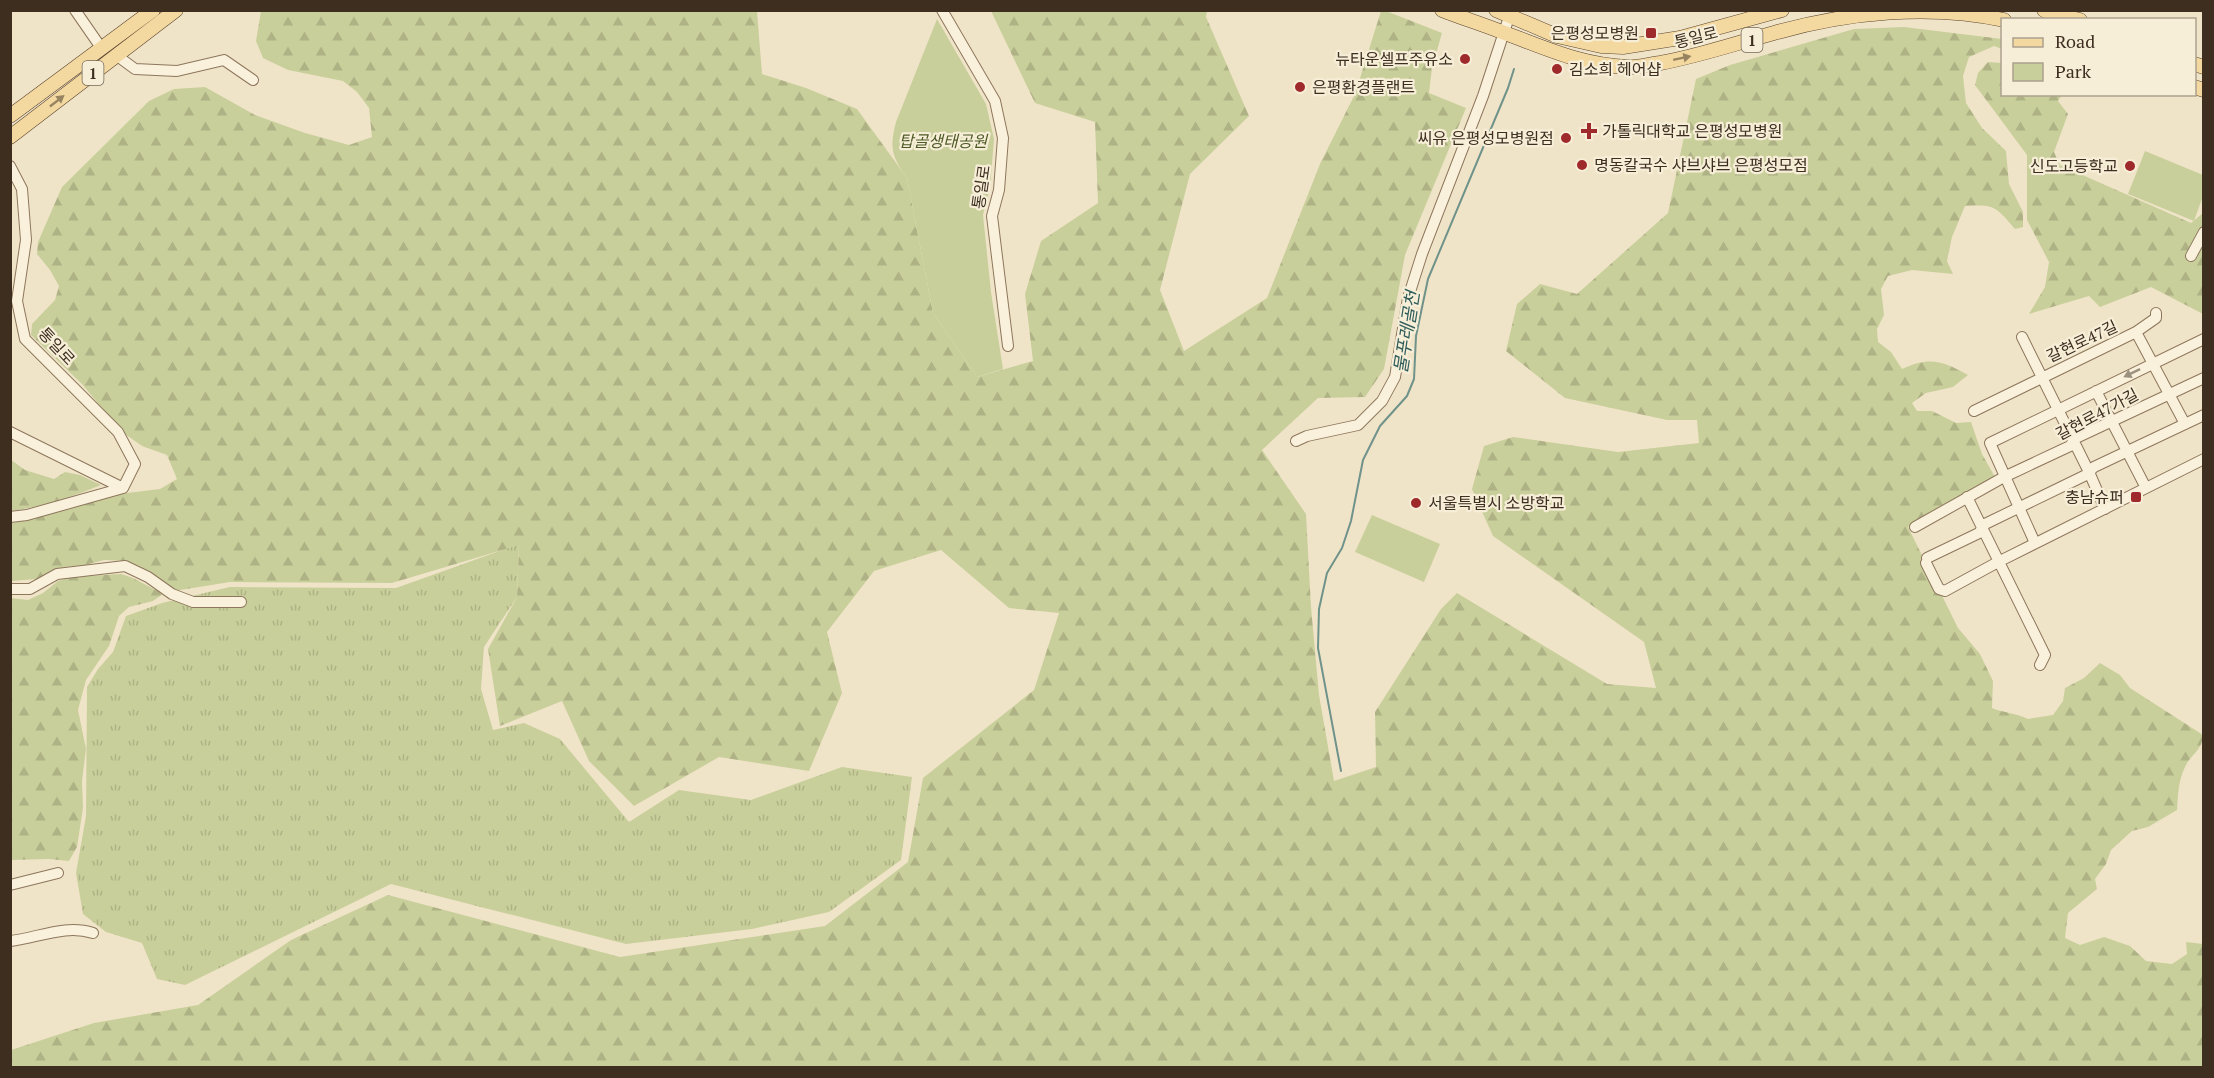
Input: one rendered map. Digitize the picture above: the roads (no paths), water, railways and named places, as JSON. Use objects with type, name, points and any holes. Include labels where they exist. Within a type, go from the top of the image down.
[{"type":"main road","name":"1","points":[[10,116],[153,10]]},
{"type":"main road","name":"1","points":[[10,137],[176,10]]},
{"type":"main road","name":"통일로","points":[[1442,10],[1552,52],[1593,64],[1631,68],[1683,58],[1774,33],[1849,16],[1925,13],[1984,15],[2001,19]]},
{"type":"main road","name":"통일로","points":[[1496,10],[1510,14],[1557,36],[1601,46],[1623,47],[1680,38],[1782,10]]},
{"type":"main road","points":[[2051,14],[2070,18]]},
{"type":"street","points":[[75,10],[102,49]]},
{"type":"street","name":"통일로","points":[[942,10],[995,101],[1003,138],[999,190],[992,216],[1008,346]]},
{"type":"street","points":[[1296,441],[1307,436],[1358,424],[1382,401],[1395,376],[1408,298],[1422,254],[1459,162],[1510,14]]},
{"type":"street","points":[[116,55],[135,69],[177,71],[224,60],[253,80]]},
{"type":"street","name":"통일로","points":[[10,166],[22,189],[24,209],[26,240],[17,301],[25,339],[118,432],[135,464],[123,488]]},
{"type":"street","points":[[2191,256],[2204,232]]},
{"type":"street","points":[[2136,332],[2156,318],[2156,313]]},
{"type":"street","name":"갈현로47길","points":[[1974,411],[2136,332],[2185,424]]},
{"type":"street","name":"갈현로47길","points":[[2022,337],[2105,508]]},
{"type":"street","points":[[2035,543],[1990,443],[2204,339]]},
{"type":"street","name":"갈현로47가길","points":[[1915,527],[2004,477],[2070,446],[2076,438],[2204,378]]},
{"type":"street","points":[[2096,391],[2146,488]]},
{"type":"street","points":[[2204,416],[2094,467],[2089,472],[1985,524],[1979,533],[1927,561],[1939,589],[1945,591],[2035,543],[2204,459]]},
{"type":"street","points":[[10,432],[123,488]]},
{"type":"street","points":[[10,517],[27,515],[123,488]]},
{"type":"street","points":[[1967,497],[2044,655],[2040,665]]},
{"type":"street","points":[[10,589],[30,590],[57,574],[125,566],[148,577],[172,594],[193,602],[241,602]]},
{"type":"street","points":[[10,885],[58,873]]},
{"type":"street","points":[[10,941],[80,929],[93,933]]},
{"type":"waterway","name":"물푸레골천","points":[[1341,771],[1318,648],[1319,609],[1327,573],[1342,548],[1351,521],[1363,460],[1380,426],[1407,396],[1414,379],[1416,336],[1428,279],[1514,69]]},
{"type":"place","name":"은평성모병원","points":[[1651,33]]},
{"type":"place","name":"뉴타운셀프주유소","points":[[1465,59]]},
{"type":"place","name":"김소희 헤어샵","points":[[1557,69]]},
{"type":"place","name":"은평환경플랜트","points":[[1300,87]]},
{"type":"place","name":"가톨릭대학교 은평성모병원","points":[[1589,131]]},
{"type":"place","name":"씨유 은평성모병원점","points":[[1566,138]]},
{"type":"place","name":"명동칼국수 샤브샤브 은평성모점","points":[[1582,165]]},
{"type":"place","name":"신도고등학교","points":[[2130,166]]},
{"type":"place","name":"충남슈퍼","points":[[2136,497]]},
{"type":"place","name":"서울특별시 소방학교","points":[[1416,503]]},
{"type":"park label","name":"탑골생태공원","points":[[943,141]]}]
